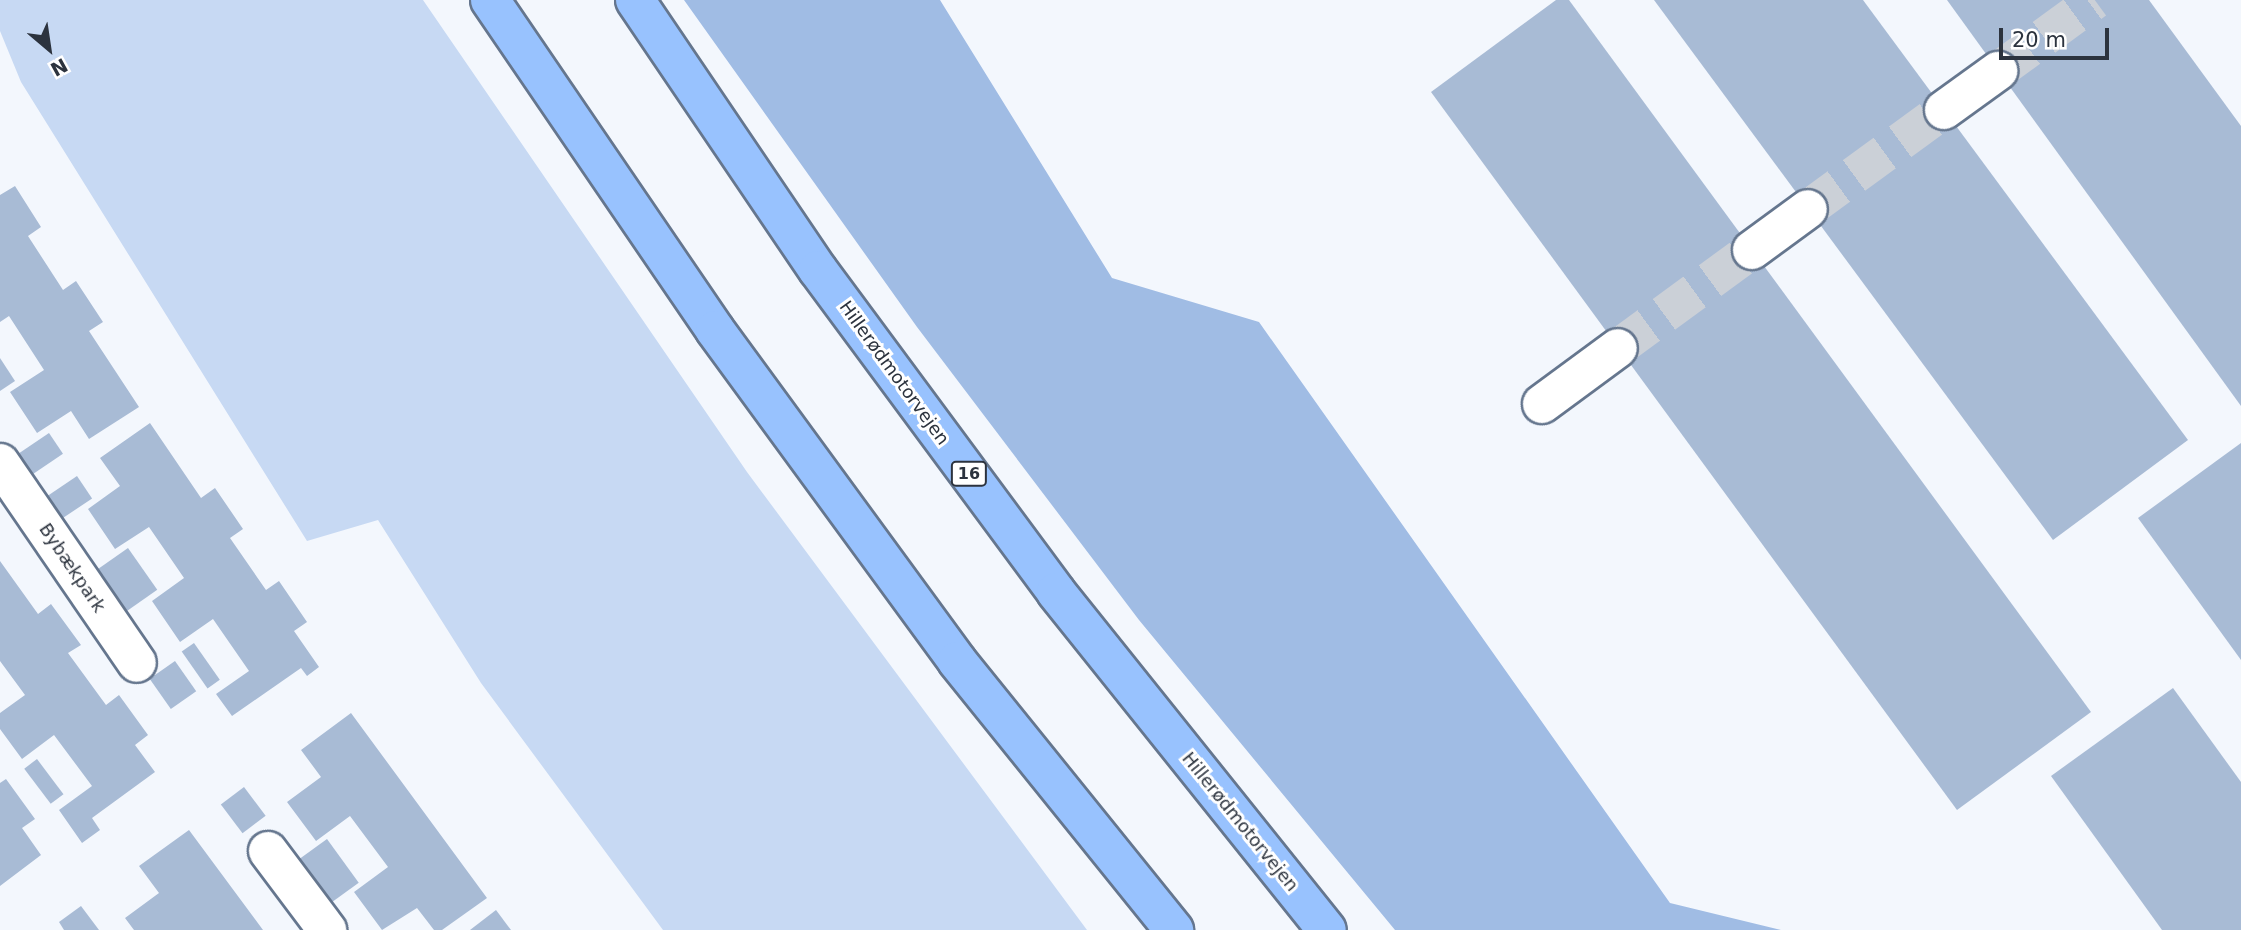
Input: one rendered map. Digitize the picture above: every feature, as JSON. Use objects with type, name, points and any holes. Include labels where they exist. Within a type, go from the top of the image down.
[{"type":"highway","points":[[490,0],[715,330],[949,650],[1174,930]]},
{"type":"highway","name":"Hillerødmotorvejen","points":[[635,0],[818,270],[1056,592],[1327,930]]},
{"type":"street","points":[[1944,110],[1998,71]]},
{"type":"street","points":[[1752,250],[1808,209]]},
{"type":"street","points":[[1542,404],[1618,348]]},
{"type":"street","name":"Bybækpark","points":[[2,471],[137,663]]},
{"type":"street","points":[[268,851],[327,930]]},
{"type":"shaded area","points":[[0,0],[423,0],[747,472],[1087,930],[663,930],[481,683],[378,520],[307,541],[21,82],[0,31]]},
{"type":"shaded area","points":[[684,0],[940,0],[1112,278],[1259,322],[1670,903],[1781,930],[1395,930],[1139,620],[917,327]]},
{"type":"building","points":[[1556,0],[1569,0],[2091,712],[1957,810],[1431,92]]},
{"type":"building","points":[[1654,0],[1863,0],[2188,440],[2053,540]]},
{"type":"building","points":[[1947,0],[2149,0],[2241,126],[2241,406]]},
{"type":"building","points":[[15,186],[41,227],[28,236],[63,290],[76,281],[103,322],[89,331],[139,407],[89,439],[71,411],[37,433],[10,392],[44,370],[9,316],[0,322],[0,195]]},
{"type":"building","points":[[0,358],[15,381],[0,391]]},
{"type":"building","points":[[150,423],[201,498],[215,488],[243,529],[230,538],[266,590],[279,581],[307,622],[294,631],[319,667],[307,676],[301,668],[232,716],[216,694],[249,671],[213,619],[180,642],[152,601],[184,578],[149,527],[115,549],[88,509],[120,486],[100,458]]},
{"type":"building","points":[[49,433],[63,454],[32,474],[18,454]]},
{"type":"building","points":[[2241,443],[2241,660],[2138,518]]},
{"type":"building","points":[[77,476],[92,498],[61,519],[46,497]]},
{"type":"building","points":[[128,548],[157,590],[127,611],[98,569]]},
{"type":"building","points":[[0,561],[38,614],[51,604],[81,645],[68,653],[106,705],[119,695],[148,735],[135,745],[155,772],[92,818],[100,830],[82,843],[59,810],[92,786],[54,735],[22,759],[0,729],[0,713],[25,695],[0,661]]},
{"type":"building","points":[[194,643],[220,680],[208,688],[182,652]]},
{"type":"building","points":[[175,661],[196,691],[171,709],[150,679]]},
{"type":"building","points":[[2173,688],[2241,782],[2241,930],[2162,930],[2051,776]]},
{"type":"building","points":[[351,713],[487,898],[442,930],[434,930],[417,908],[382,930],[354,892],[388,867],[350,816],[316,841],[287,802],[321,777],[301,750]]},
{"type":"building","points":[[37,759],[63,794],[51,804],[24,769]]},
{"type":"building","points":[[6,779],[35,819],[22,828],[41,855],[0,886],[0,783]]},
{"type":"building","points":[[244,787],[266,816],[243,833],[221,804]]},
{"type":"building","points":[[189,830],[263,930],[134,930],[125,918],[159,893],[139,866]]},
{"type":"building","points":[[327,839],[359,883],[328,905],[296,861]]},
{"type":"building","points":[[81,906],[99,930],[64,930],[59,922]]},
{"type":"building","points":[[496,910],[511,930],[470,930]]},
{"type":"tunnel","points":[[1998,71],[2095,0]]},
{"type":"tunnel","points":[[1808,209],[1944,110]]},
{"type":"tunnel","points":[[1618,348],[1752,250]]}]
